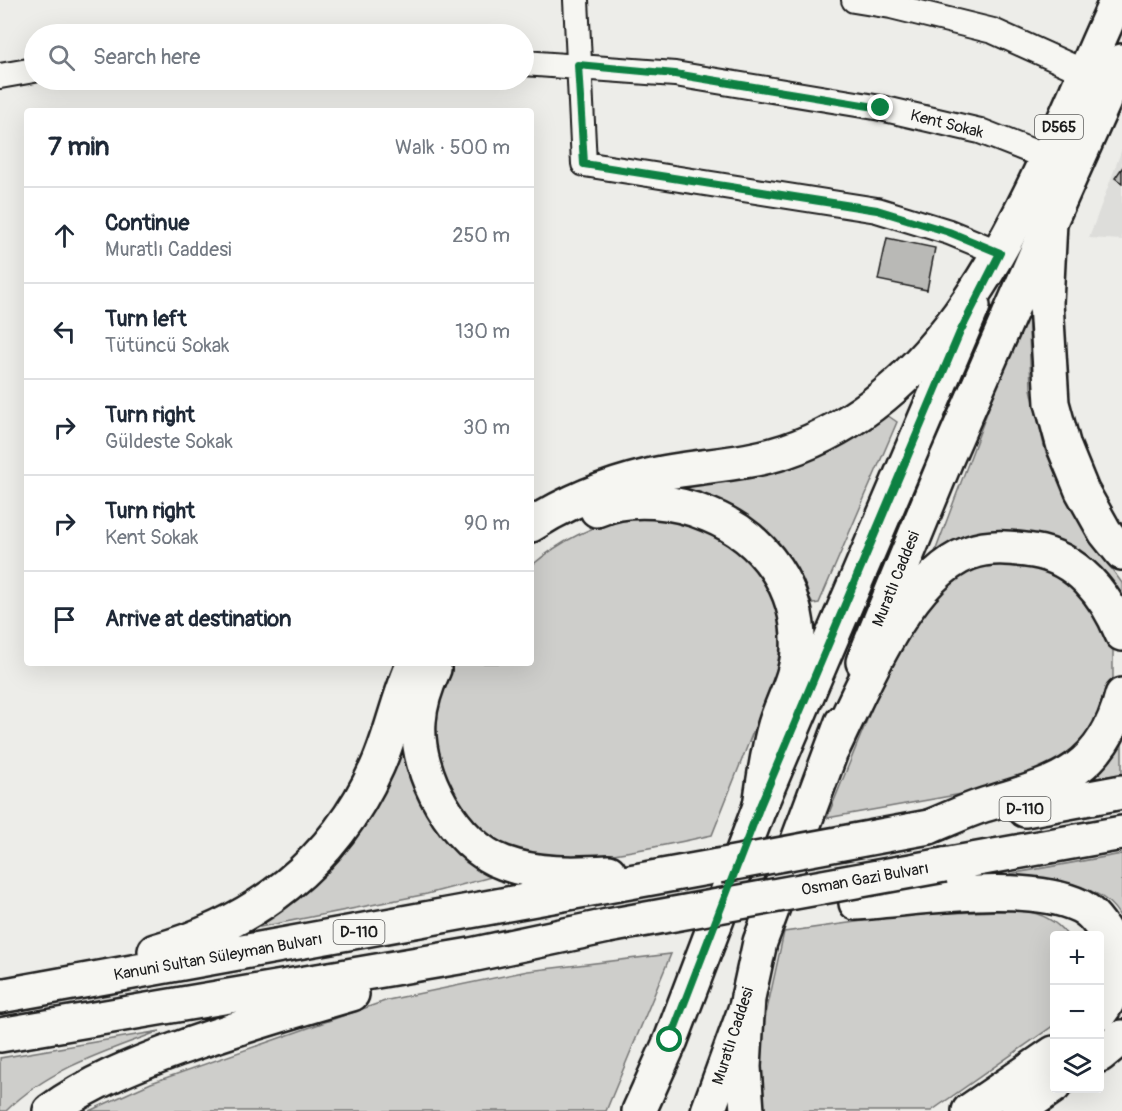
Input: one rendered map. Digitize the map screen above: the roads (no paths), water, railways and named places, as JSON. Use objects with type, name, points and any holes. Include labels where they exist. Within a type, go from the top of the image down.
[{"type":"main road","name":"D565","points":[[1000,253],[1118,0]]},
{"type":"main road","name":"Muratlı Caddesi","points":[[708,1111],[748,997],[760,942],[833,748],[852,689],[1050,222],[1122,61]]},
{"type":"main road","points":[[1050,222],[1047,344],[1052,403],[1064,447],[1082,491],[1105,532],[1122,554]]},
{"type":"main road","points":[[534,523],[566,504],[648,476],[762,459],[822,438],[892,390],[945,332],[1000,253]]},
{"type":"main road","points":[[639,1111],[670,1040],[760,806],[960,332],[1000,253]]},
{"type":"main road","points":[[534,546],[563,525],[604,507],[636,502],[693,508],[742,532],[762,548],[789,596],[796,621],[798,652],[767,752],[760,806]]},
{"type":"main road","points":[[833,748],[902,615],[924,584],[944,566],[970,553],[1002,547],[1041,553],[1069,564],[1094,585],[1113,612],[1122,634]]},
{"type":"main road","points":[[59,986],[99,967],[188,942],[260,906],[289,884],[333,840],[368,788],[413,666]]},
{"type":"main road","points":[[435,666],[425,689],[418,723],[423,764],[436,797],[451,821],[472,842],[501,862],[532,871],[592,873],[718,866]]},
{"type":"main road","points":[[929,827],[982,805],[1053,784],[1078,768],[1099,747],[1118,713],[1122,695]]},
{"type":"main road","name":"D-110","points":[[718,866],[1122,792]]},
{"type":"main road","name":"Osman Gazi Bulvarı","points":[[608,926],[1122,833]]},
{"type":"main road","name":"Kanuni Sultan Süleyman Bulvarı","points":[[0,996],[718,866]]},
{"type":"main road","points":[[608,926],[694,927],[856,903],[1028,893],[1082,907],[1103,928],[1114,950],[1115,978],[1110,1001],[1104,1008]]},
{"type":"main road","name":"D-110","points":[[0,1035],[471,955],[608,926]]},
{"type":"main road","points":[[50,1111],[69,1097],[144,1062],[253,1022],[371,989],[471,955]]},
{"type":"main road","points":[[747,1111],[744,1067],[748,997]]},
{"type":"main road","points":[[1104,1052],[1122,1037]]},
{"type":"main road","points":[[969,1111],[1050,1056]]},
{"type":"main road","points":[[1018,1111],[1050,1089]]},
{"type":"street","points":[[576,0],[584,164],[877,210],[949,232],[1000,253]]},
{"type":"street","points":[[854,0],[891,6],[993,31],[1084,72]]},
{"type":"street","name":"Kent Sokak","points":[[534,63],[675,74],[881,108],[980,131],[1046,156]]},
{"type":"street","points":[[0,76],[24,72]]}]
